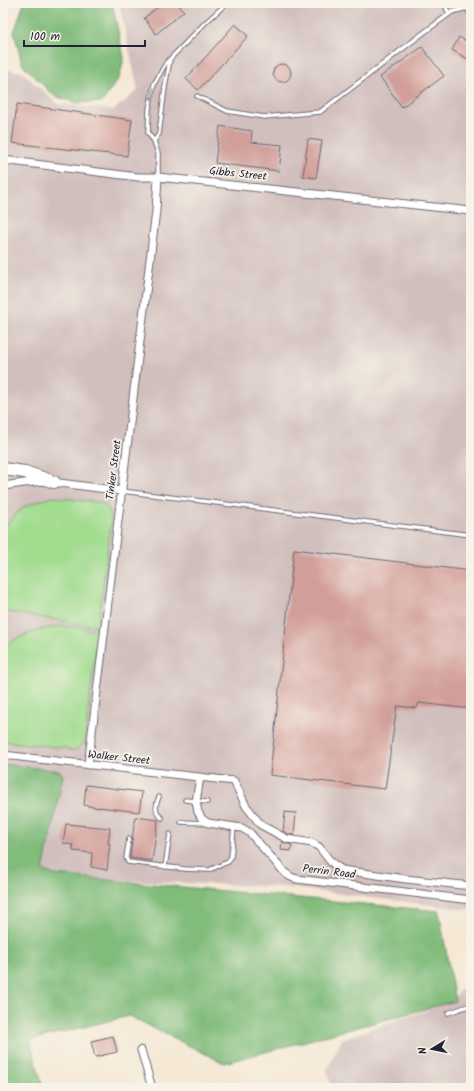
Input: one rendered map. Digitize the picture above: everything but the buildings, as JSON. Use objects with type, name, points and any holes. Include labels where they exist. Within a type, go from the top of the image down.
[{"type":"main road","points":[[3,469],[25,472],[54,482]]},
{"type":"street","name":"Gibbs Street","points":[[3,160],[138,177],[158,177],[471,211]]},
{"type":"street","name":"Tinker Street","points":[[88,766],[156,211],[158,177]]},
{"type":"street","points":[[3,486],[35,482],[54,482],[122,491]]},
{"type":"street","name":"Walker Street","points":[[3,755],[88,766],[234,781],[246,806],[261,825],[287,839],[312,842],[319,847],[331,862],[342,870],[471,886]]},
{"type":"street","points":[[200,777],[197,800],[198,812],[202,819],[208,823]]},
{"type":"street","name":"Perrin Road","points":[[208,823],[242,828],[250,832],[285,873],[297,879],[471,900]]},
{"type":"street","points":[[141,1050],[152,1088]]},
{"type":"lane","points":[[158,177],[158,153],[154,141],[148,133],[149,109],[154,84],[166,63],[227,3]]},
{"type":"lane","points":[[444,3],[449,14]]},
{"type":"lane","points":[[197,96],[227,111],[264,117],[320,112],[452,12],[469,7],[471,16]]},
{"type":"lane","points":[[154,141],[159,134],[170,60]]},
{"type":"lane","points":[[122,491],[471,535]]},
{"type":"lane","points":[[159,797],[156,802],[156,811],[162,818]]},
{"type":"lane","points":[[185,800],[207,802]]},
{"type":"lane","points":[[181,822],[208,823]]},
{"type":"lane","points":[[129,839],[126,858],[128,862],[185,869],[209,870],[228,862],[231,857],[234,827]]},
{"type":"lane","points":[[165,867],[170,834]]},
{"type":"lane","points":[[448,1013],[471,1005]]},
{"type":"shaded area","points":[[119,3],[471,3],[471,910],[284,887],[113,880],[54,875],[43,870],[63,776],[60,771],[3,764],[3,69],[22,72],[58,104],[114,110],[138,90]]},
{"type":"shaded area","points":[[471,987],[471,1088],[332,1088],[327,1071],[342,1039],[451,1002],[460,990]]},
{"type":"green space","points":[[24,3],[112,3],[124,58],[119,78],[102,102],[78,103],[54,96],[22,64],[14,32]]},
{"type":"green space","points":[[53,497],[100,502],[106,506],[110,513],[111,523],[98,627],[3,611],[3,529],[24,507]]},
{"type":"green space","points":[[60,626],[79,627],[98,632],[85,740],[79,748],[75,750],[3,741],[3,648],[23,636]]},
{"type":"green space","points":[[3,764],[60,771],[63,776],[43,870],[54,875],[439,911],[455,1001],[224,1063],[129,1016],[30,1040],[43,1088],[3,1088]]}]
